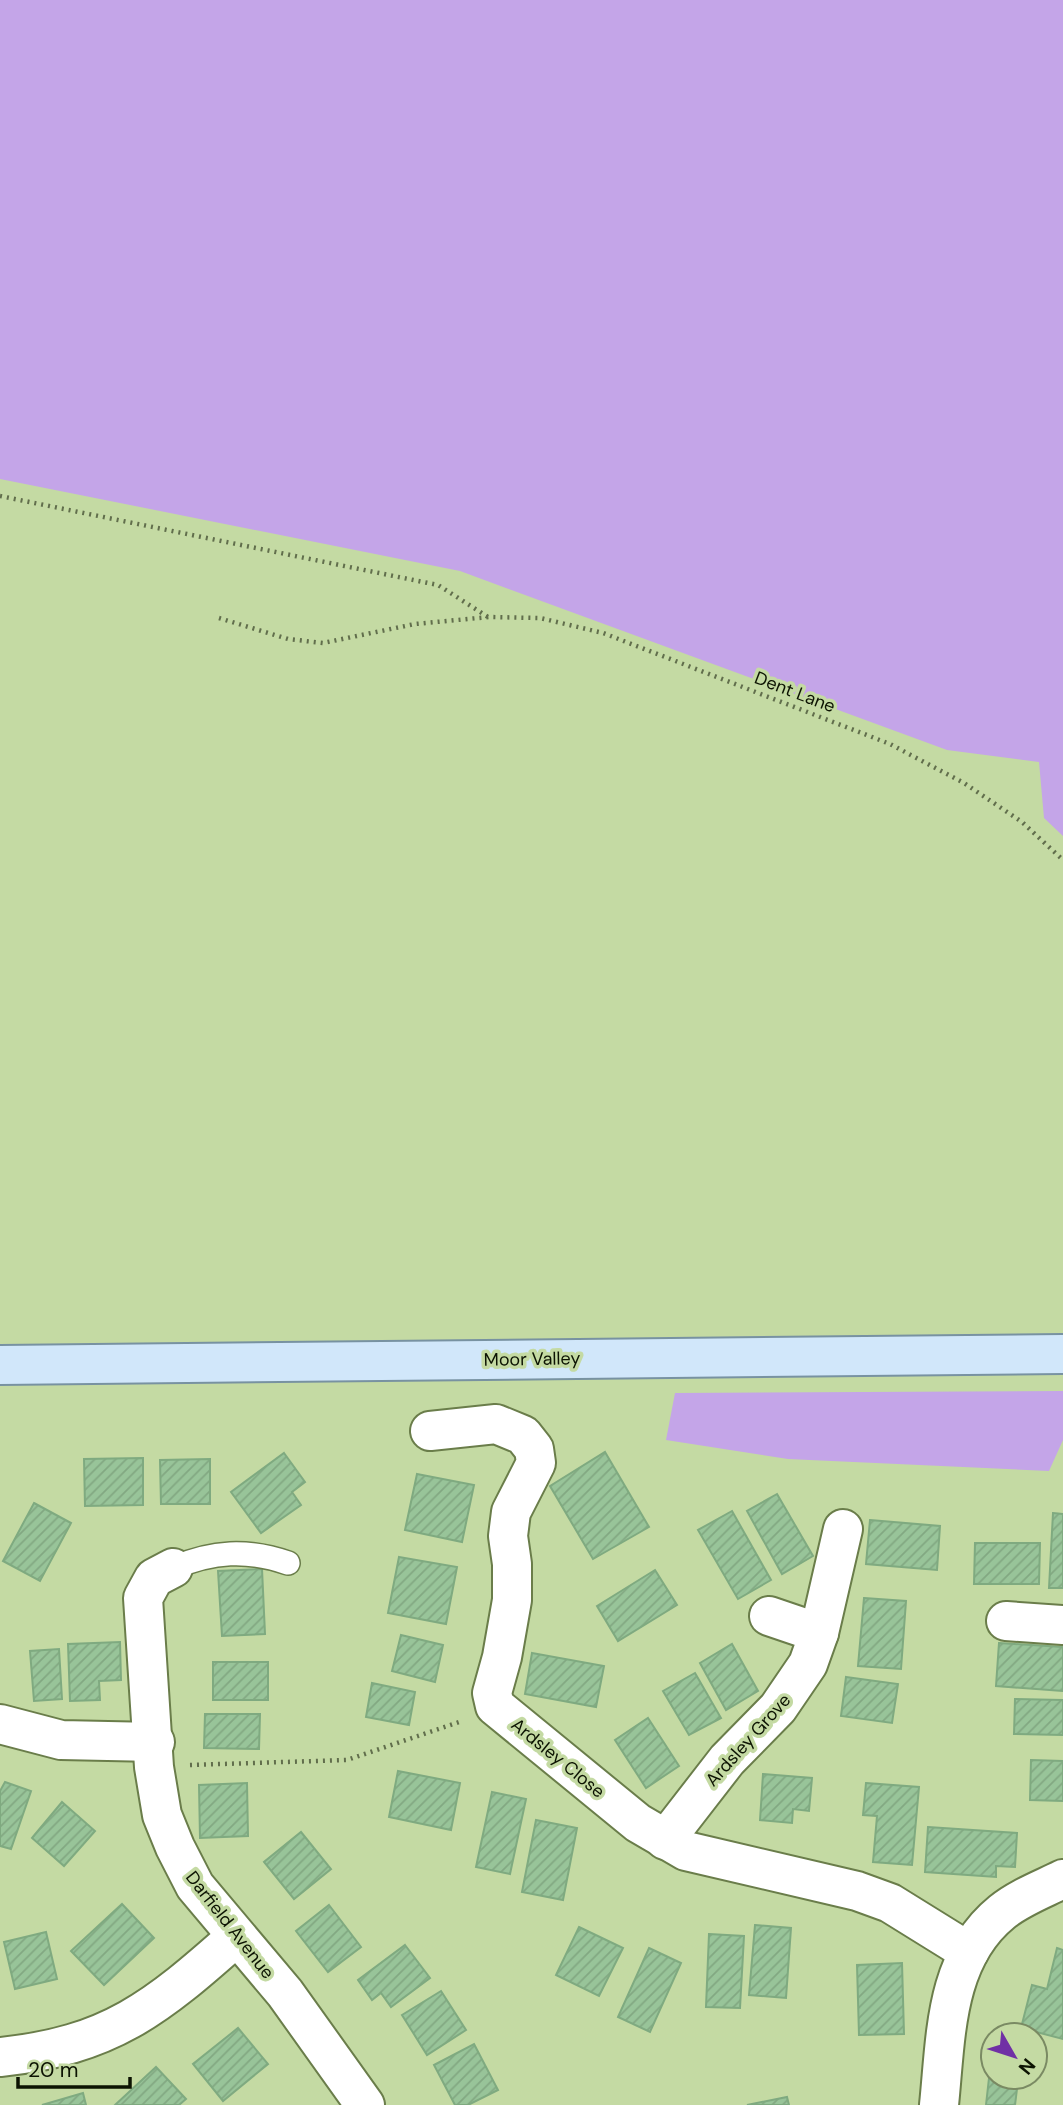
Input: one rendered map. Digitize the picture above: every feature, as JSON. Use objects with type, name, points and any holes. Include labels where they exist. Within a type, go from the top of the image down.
[{"type":"main road","name":"Moor Valley","points":[[0,1364],[1063,1354]]},
{"type":"street","name":"Ardsley Close","points":[[430,1431],[496,1424],[523,1435],[534,1449],[536,1463],[511,1512],[508,1536],[512,1564],[512,1600],[502,1657],[492,1693],[495,1706],[638,1824],[685,1851],[857,1891],[890,1903],[969,1952]]},
{"type":"street","name":"Ardsley Grove","points":[[665,1840],[727,1760],[796,1685],[808,1664],[819,1633],[843,1529]]},
{"type":"street","name":"Darfield Avenue","points":[[173,1568],[153,1578],[143,1598],[162,1815],[174,1847],[195,1886],[285,1993],[365,2105]]},
{"type":"street","points":[[769,1616],[819,1633]]},
{"type":"street","points":[[1006,1621],[1063,1625]]},
{"type":"street","points":[[0,1724],[61,1740],[155,1754]]},
{"type":"street","points":[[939,2105],[951,1993],[969,1952],[1002,1912],[1063,1879]]},
{"type":"street","points":[[0,2057],[69,2046],[124,2025],[175,1992],[236,1937]]},
{"type":"lane","points":[[173,1568],[200,1556],[219,1552],[263,1555],[288,1563]]},
{"type":"path","points":[[0,496],[438,584],[489,618]]},
{"type":"path","name":"Dent Lane","points":[[219,618],[288,639],[323,643],[415,624],[489,618],[540,618],[603,633],[890,744],[964,783],[1022,822],[1063,860]]},
{"type":"path","points":[[155,1754],[347,1760],[437,1732],[495,1706]]},
{"type":"shaded area","points":[[0,0],[1063,0],[1063,836],[1044,818],[1039,762],[947,750],[460,571],[0,479]]},
{"type":"shaded area","points":[[1063,1391],[1063,1440],[1049,1471],[788,1459],[666,1440],[675,1393]]},
{"type":"building","points":[[605,1452],[649,1527],[593,1559],[550,1486]]},
{"type":"building","points":[[284,1453],[305,1482],[292,1492],[301,1505],[261,1533],[231,1492]]},
{"type":"building","points":[[143,1458],[143,1505],[85,1506],[84,1459]]},
{"type":"building","points":[[210,1459],[210,1504],[161,1504],[160,1460]]},
{"type":"building","points":[[417,1474],[474,1485],[462,1542],[405,1530]]},
{"type":"building","points":[[777,1494],[813,1556],[782,1574],[747,1511]]},
{"type":"building","points":[[34,1503],[71,1523],[40,1581],[3,1561]]},
{"type":"building","points":[[732,1511],[771,1580],[738,1599],[698,1530]]},
{"type":"building","points":[[1053,1513],[1063,1514],[1063,1588],[1049,1588]]},
{"type":"building","points":[[870,1520],[940,1526],[937,1570],[866,1564]]},
{"type":"building","points":[[975,1543],[1040,1543],[1039,1584],[974,1584]]},
{"type":"building","points":[[399,1557],[457,1567],[446,1624],[388,1613]]},
{"type":"building","points":[[262,1569],[265,1634],[222,1636],[218,1571]]},
{"type":"building","points":[[655,1570],[677,1605],[618,1641],[597,1606]]},
{"type":"building","points":[[864,1598],[906,1601],[901,1669],[858,1666]]},
{"type":"building","points":[[401,1635],[443,1645],[435,1682],[392,1671]]},
{"type":"building","points":[[120,1642],[121,1680],[99,1681],[100,1700],[70,1701],[68,1644]]},
{"type":"building","points":[[999,1643],[1063,1647],[1063,1691],[996,1686]]},
{"type":"building","points":[[732,1644],[758,1691],[726,1710],[700,1663]]},
{"type":"building","points":[[59,1649],[62,1699],[34,1701],[30,1651]]},
{"type":"building","points":[[532,1653],[604,1666],[596,1707],[525,1694]]},
{"type":"building","points":[[213,1662],[268,1662],[268,1700],[213,1700]]},
{"type":"building","points":[[695,1673],[721,1718],[689,1735],[663,1691]]},
{"type":"building","points":[[846,1677],[898,1684],[892,1723],[841,1716]]},
{"type":"building","points":[[372,1683],[415,1692],[409,1725],[366,1717]]},
{"type":"building","points":[[1015,1699],[1063,1700],[1063,1735],[1014,1734]]},
{"type":"building","points":[[205,1714],[260,1714],[259,1749],[204,1748]]},
{"type":"building","points":[[648,1718],[679,1766],[646,1788],[615,1740]]},
{"type":"building","points":[[1031,1760],[1063,1761],[1063,1801],[1030,1800]]},
{"type":"building","points":[[398,1771],[460,1783],[451,1830],[389,1817]]},
{"type":"building","points":[[763,1774],[812,1778],[809,1811],[793,1809],[792,1823],[760,1820]]},
{"type":"building","points":[[5,1782],[31,1791],[11,1849],[0,1846],[0,1791]]},
{"type":"building","points":[[247,1783],[248,1836],[200,1838],[199,1785]]},
{"type":"building","points":[[866,1783],[919,1787],[912,1865],[873,1862],[877,1816],[863,1815]]},
{"type":"building","points":[[492,1792],[526,1799],[510,1874],[476,1867]]},
{"type":"building","points":[[62,1802],[95,1831],[64,1866],[32,1838]]},
{"type":"building","points":[[536,1820],[577,1828],[563,1900],[522,1892]]},
{"type":"building","points":[[928,1827],[1017,1833],[1015,1867],[996,1866],[996,1877],[925,1872]]},
{"type":"building","points":[[301,1832],[331,1869],[294,1899],[264,1862]]},
{"type":"building","points":[[122,1904],[154,1938],[104,1985],[71,1951]]},
{"type":"building","points":[[329,1905],[361,1947],[328,1972],[296,1931]]},
{"type":"building","points":[[755,1925],[791,1928],[786,1998],[749,1995]]},
{"type":"building","points":[[579,1927],[623,1948],[599,1996],[556,1975]]},
{"type":"building","points":[[46,1932],[57,1979],[15,1989],[4,1942]]},
{"type":"building","points":[[709,1934],[744,1936],[740,2008],[706,2007]]},
{"type":"building","points":[[405,1945],[430,1978],[391,2007],[381,1993],[372,2000],[358,1980]]},
{"type":"building","points":[[649,1948],[681,1963],[650,2032],[618,2017]]},
{"type":"building","points":[[1057,1948],[1063,1950],[1063,2039],[1049,2035],[1049,2021],[1023,2021],[1032,1985],[1047,1989]]},
{"type":"building","points":[[902,1963],[904,2034],[859,2035],[857,1965]]},
{"type":"building","points":[[441,1991],[466,2030],[427,2055],[402,2015]]},
{"type":"building","points":[[238,2028],[268,2064],[223,2101],[193,2064]]},
{"type":"building","points":[[474,2044],[498,2090],[468,2105],[455,2105],[434,2065]]},
{"type":"building","points":[[156,2067],[186,2099],[179,2105],[115,2105]]},
{"type":"building","points":[[988,2091],[1017,2091],[1015,2105],[986,2105]]},
{"type":"building","points":[[83,2093],[86,2105],[42,2105]]},
{"type":"building","points":[[787,2097],[789,2105],[747,2105]]}]
